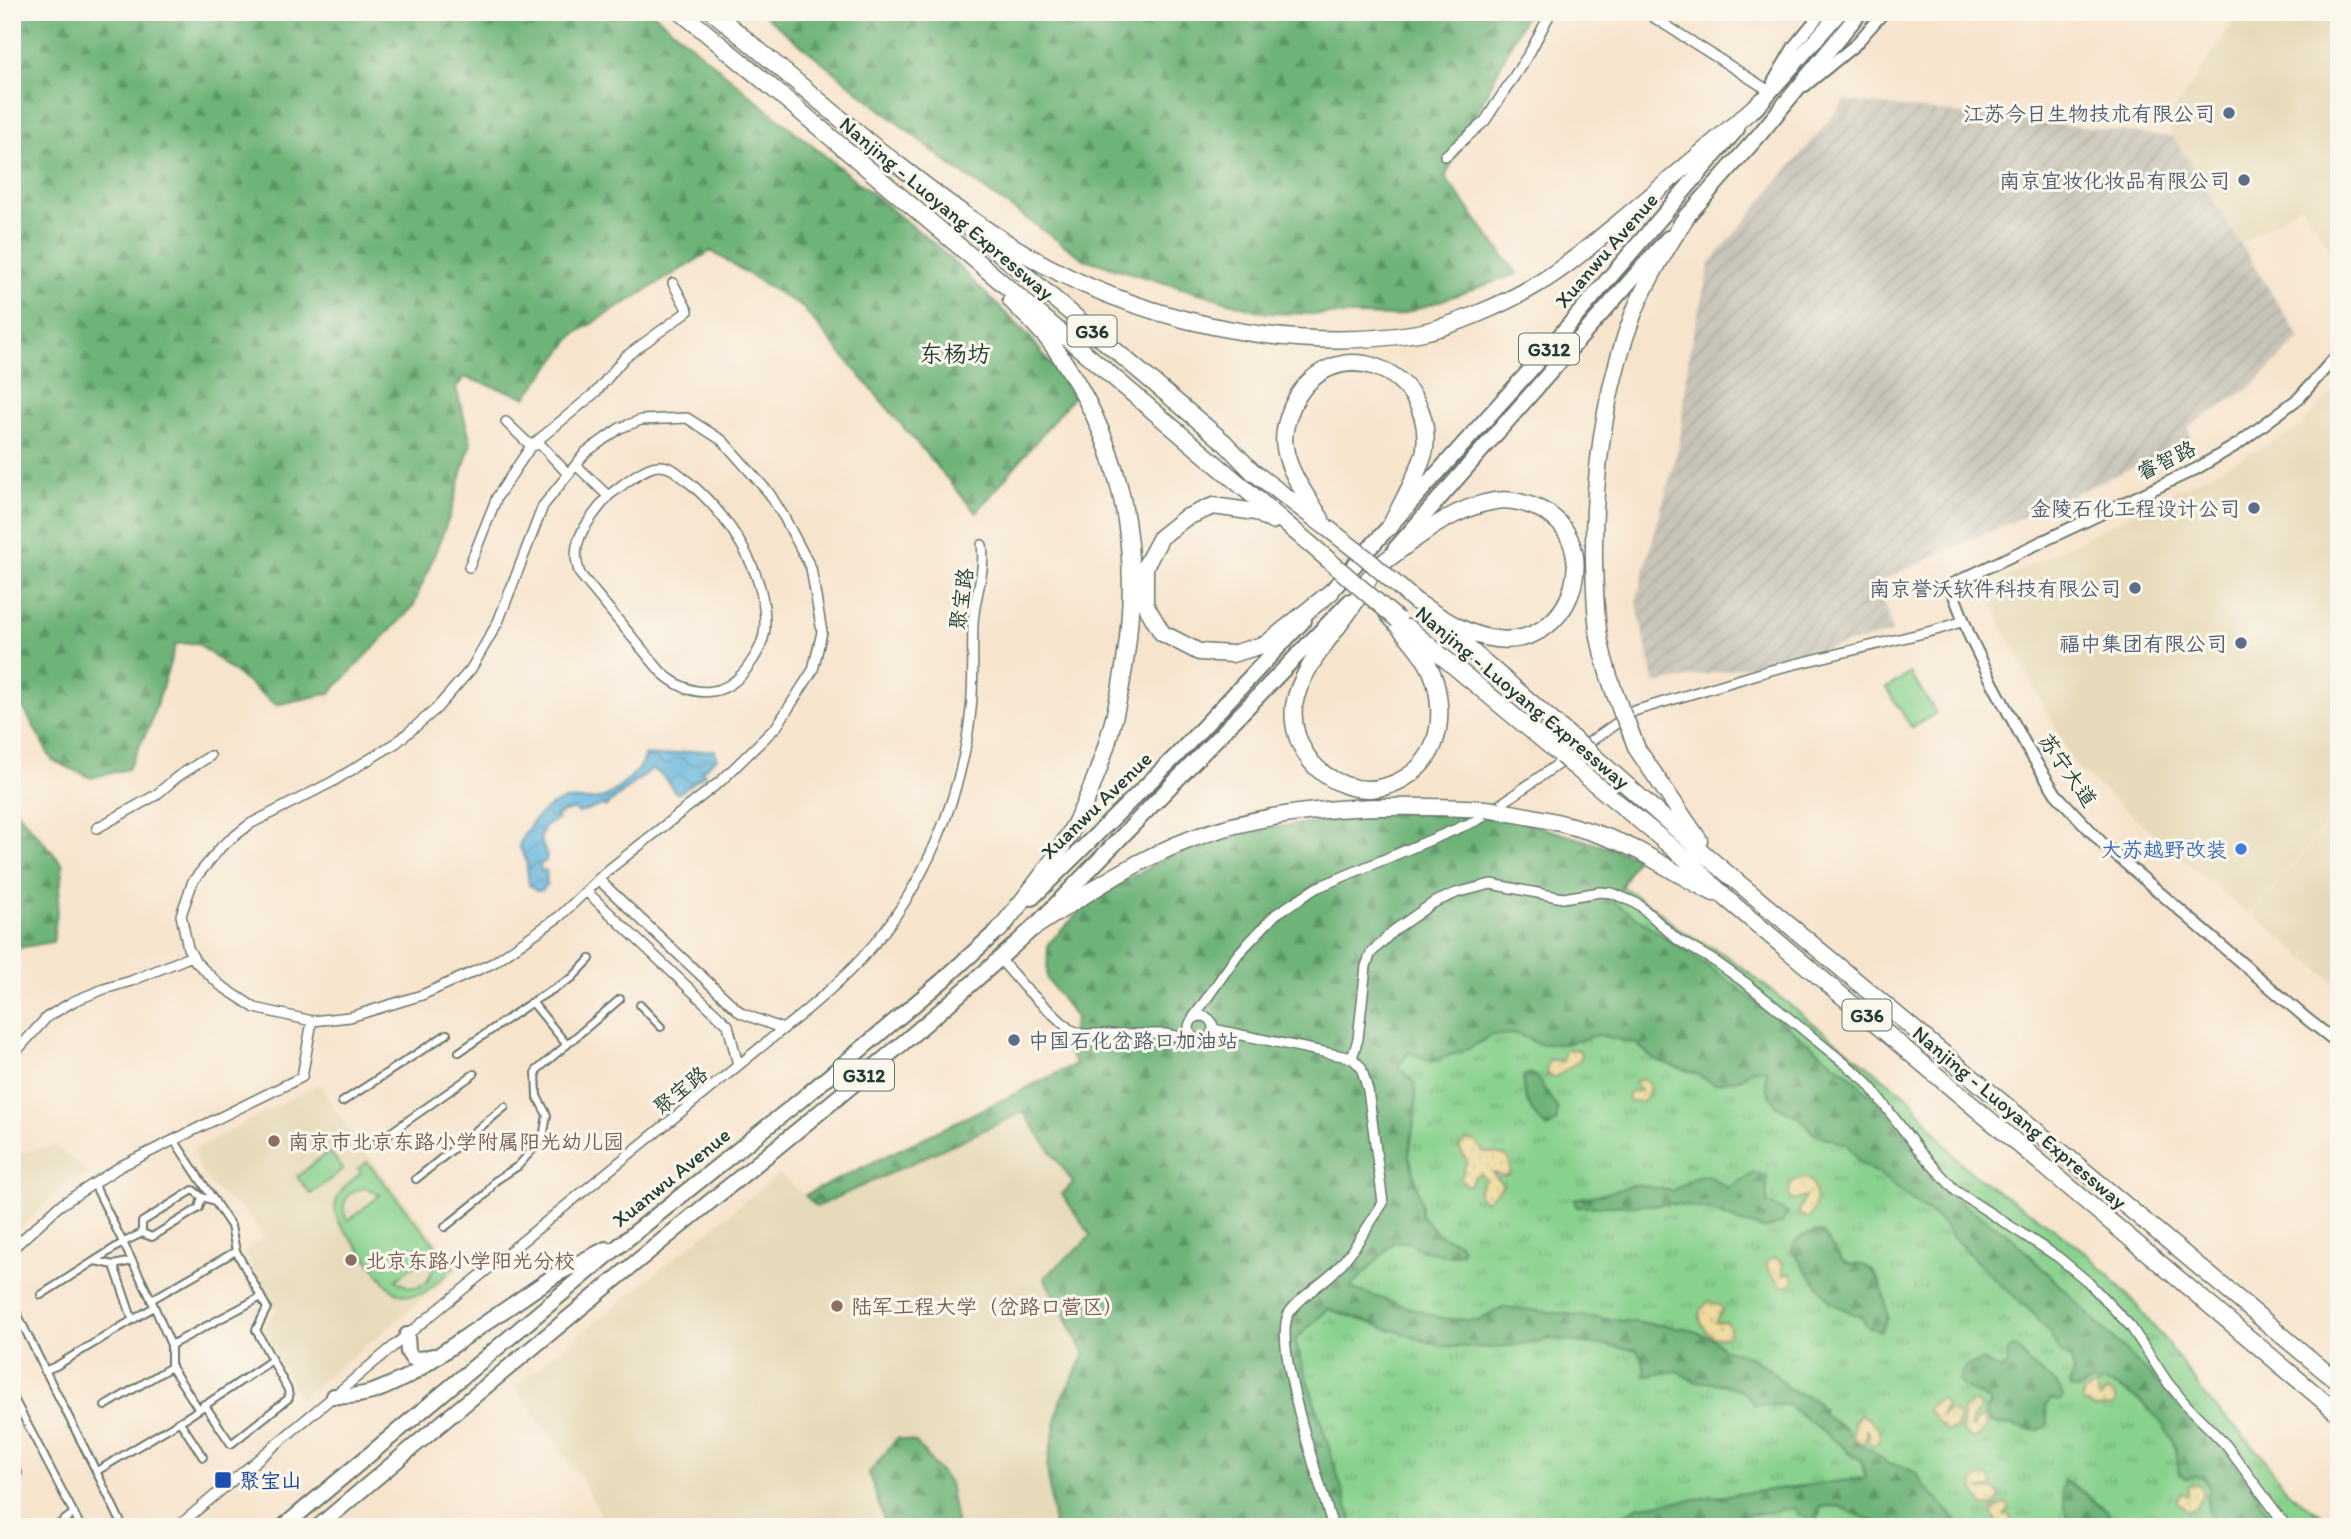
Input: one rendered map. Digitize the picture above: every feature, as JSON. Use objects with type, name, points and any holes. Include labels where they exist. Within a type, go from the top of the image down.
[{"type":"highway","name":"Nanjing - Luoyang Expressway","points":[[681,12],[935,224],[1379,603],[1397,622],[1692,864],[1727,899],[2339,1414]]},
{"type":"highway","name":"Nanjing - Luoyang Expressway","points":[[713,12],[1224,442],[1252,471],[1365,557],[1717,865],[2339,1383]]},
{"type":"highway","name":"Xuanwu Avenue","points":[[283,1527],[632,1235],[813,1089],[999,930],[1176,756],[1331,592],[1532,368],[1840,12]]},
{"type":"highway","name":"Xuanwu Avenue","points":[[318,1527],[513,1363],[820,1112],[1033,928],[1349,602],[1787,101],[1860,12]]},
{"type":"highway","points":[[858,134],[1017,249],[1098,292],[1166,315],[1246,331],[1330,341],[1420,333],[1466,318],[1537,285],[1672,179],[1765,96]]},
{"type":"highway","points":[[1687,216],[1669,244],[1634,312],[1613,373],[1600,453],[1594,522],[1594,581],[1598,628],[1611,686],[1637,749],[1673,805],[1717,865]]},
{"type":"highway","points":[[935,224],[1053,345],[1084,397],[1108,451],[1120,487],[1128,542],[1130,609],[1124,672],[1094,781],[1050,866],[999,930]]},
{"type":"highway","points":[[1326,527],[1293,475],[1284,447],[1286,419],[1298,393],[1318,374],[1342,363],[1363,362],[1402,381],[1419,404],[1426,426],[1425,452],[1390,527]]},
{"type":"highway","points":[[1380,565],[1450,516],[1475,505],[1498,500],[1522,503],[1543,510],[1553,517],[1568,536],[1576,561],[1571,596],[1561,613],[1550,624],[1521,639],[1495,639],[1474,632],[1446,621],[1415,601]]},
{"type":"highway","points":[[1310,544],[1256,512],[1213,506],[1185,517],[1161,537],[1145,567],[1145,604],[1163,633],[1199,652],[1232,654],[1266,644],[1331,592]]},
{"type":"highway","points":[[1369,578],[1351,609],[1324,643],[1303,680],[1294,705],[1295,732],[1313,765],[1334,781],[1355,789],[1376,789],[1394,784],[1414,772],[1427,757],[1436,740],[1439,700],[1431,671],[1397,622]]},
{"type":"highway","points":[[1033,928],[1147,860],[1190,839],[1292,814],[1368,807],[1493,810],[1552,820],[1638,851],[1727,899]]},
{"type":"highway","points":[[334,1396],[356,1397],[384,1389],[410,1376],[557,1274],[632,1235]]},
{"type":"highway","points":[[407,1335],[408,1352],[412,1358],[441,1354]]},
{"type":"street","points":[[1445,156],[1485,121],[1530,52],[1551,12]]},
{"type":"street","points":[[1645,12],[1765,96],[1794,46],[1822,12]]},
{"type":"street","points":[[1787,101],[1855,45],[1884,12]]},
{"type":"street","points":[[469,568],[497,497],[531,446],[596,392],[625,357],[688,311],[673,283]]},
{"type":"street","name":"睿智路","points":[[1950,585],[2196,469],[2238,444],[2299,398],[2339,353]]},
{"type":"street","points":[[687,418],[723,441],[769,494],[811,568],[822,632],[813,670],[777,726],[722,780],[598,879],[560,915],[493,963],[422,995],[350,1017],[312,1021],[255,1008],[220,985],[196,962],[188,948],[181,915],[193,881],[222,846],[250,824],[332,782],[396,743],[436,709],[471,669],[498,622],[542,506],[576,465],[586,452],[620,428],[640,420],[687,418]]},
{"type":"street","points":[[506,422],[531,446]]},
{"type":"street","points":[[531,446],[540,443],[568,474]]},
{"type":"street","points":[[576,465],[608,496]]},
{"type":"street","points":[[656,466],[671,467],[692,484],[727,522],[752,567],[762,599],[765,626],[757,654],[742,677],[730,686],[706,693],[690,691],[674,684],[580,574],[575,560],[576,545],[608,496],[632,478],[656,466]]},
{"type":"street","name":"聚宝路","points":[[177,1527],[407,1335],[783,1029],[863,957],[917,882],[947,817],[962,764],[971,709],[974,619],[984,559],[982,545]]},
{"type":"street","name":"苏宁大道","points":[[1950,585],[1993,682],[2029,751],[2056,794],[2074,815],[2135,873],[2339,1044]]},
{"type":"street","points":[[1165,1034],[1180,1029],[1191,1020],[1246,944],[1276,914],[1316,888],[1478,820],[1634,711],[1771,670],[1892,642],[1964,621]]},
{"type":"street","points":[[97,828],[156,795],[177,777],[210,756]]},
{"type":"street","points":[[598,879],[741,1013],[783,1029]]},
{"type":"street","points":[[1352,1058],[1358,1039],[1366,966],[1371,953],[1393,931],[1433,903],[1455,893],[1491,884],[1563,898],[1600,892],[1612,893],[1638,904],[1678,940],[1747,984],[1865,1080],[1921,1153],[1956,1191],[2058,1257],[2087,1281],[2131,1327],[2168,1382],[2188,1407],[2226,1445],[2287,1527]]},
{"type":"street","points":[[586,891],[729,1025],[738,1065]]},
{"type":"street","points":[[12,1056],[47,1017],[74,1001],[192,956]]},
{"type":"street","points":[[459,1052],[572,978],[590,959]]},
{"type":"street","points":[[1000,959],[1024,987],[1069,1029],[1082,1034],[1165,1034],[1197,1040],[1208,1038],[1212,1025],[1206,998]]},
{"type":"street","points":[[445,1227],[486,1194],[495,1181],[518,1166],[543,1138],[547,1115],[537,1096],[536,1072],[620,999]]},
{"type":"street","points":[[532,1002],[567,1045]]},
{"type":"street","points":[[640,1005],[661,1027]]},
{"type":"street","points":[[1191,1020],[1203,1015],[1212,1025],[1352,1058],[1361,1067],[1368,1090],[1383,1203],[1356,1245],[1335,1271],[1290,1311],[1285,1321],[1284,1336],[1297,1410],[1333,1527]]},
{"type":"street","points":[[1191,1020],[1189,1032],[1197,1040]]},
{"type":"street","points":[[12,1249],[59,1206],[121,1166],[302,1077],[312,1021]]},
{"type":"street","points":[[342,1102],[447,1034]]},
{"type":"street","points":[[377,1142],[474,1074]]},
{"type":"street","points":[[416,1179],[505,1107]]},
{"type":"street","points":[[94,1184],[171,1345],[171,1367],[231,1444],[289,1398],[288,1390],[256,1330],[267,1308],[236,1251],[231,1226],[174,1140]]},
{"type":"street","points":[[142,1233],[142,1222],[193,1190],[202,1197],[215,1201]]},
{"type":"street","points":[[41,1295],[124,1242],[142,1233],[152,1237],[199,1208],[202,1197]]},
{"type":"street","points":[[44,1371],[56,1366],[236,1251]]},
{"type":"street","points":[[95,1261],[114,1265],[132,1261]]},
{"type":"street","points":[[114,1265],[132,1318]]},
{"type":"street","points":[[171,1345],[261,1297]]},
{"type":"street","points":[[12,1302],[44,1371],[97,1471],[122,1527]]},
{"type":"street","points":[[97,1471],[180,1422],[272,1360]]},
{"type":"street","points":[[105,1406],[171,1367]]},
{"type":"street","points":[[12,1395],[14,1405],[80,1527]]},
{"type":"street","points":[[180,1422],[202,1458]]},
{"type":"street","points":[[12,1479],[18,1473]]},
{"type":"street","points":[[55,1527],[74,1513]]},
{"type":"shaded area","points":[[2240,12],[2339,12],[2339,261],[2301,205],[2241,244],[2173,137],[2167,122]]},
{"type":"shaded area","points":[[1845,101],[2173,137],[2300,338],[2251,387],[2188,427],[2191,441],[1880,581],[1892,633],[1769,662],[1655,684],[1636,601],[1680,441],[1689,352],[1710,263]]},
{"type":"shaded area","points":[[2339,386],[2339,806],[2252,911],[2245,912],[2076,767],[2004,630],[1992,598],[1993,592],[2003,579],[2290,433],[2301,426]]},
{"type":"shaded area","points":[[2339,811],[2339,986],[2254,913]]},
{"type":"shaded area","name":"北京东路小学阳光分校","points":[[319,1084],[350,1132],[460,1269],[300,1399],[262,1330],[276,1311],[244,1252],[265,1236],[247,1214],[211,1186],[199,1168],[193,1150]]},
{"type":"shaded area","name":"陆军工程大学（岔路口营区）","points":[[1023,1112],[1074,1183],[1062,1194],[1091,1236],[1044,1278],[1085,1354],[1100,1527],[608,1527],[580,1477],[514,1387],[779,1174],[816,1206]]},
{"type":"shaded area","points":[[56,1146],[91,1175],[66,1183],[12,1237],[12,1150],[22,1152]]},
{"type":"green space","points":[[12,12],[652,12],[938,247],[1030,337],[1074,396],[976,513],[803,308],[711,251],[575,334],[526,397],[464,377],[456,388],[471,442],[449,518],[413,607],[330,693],[276,705],[197,643],[176,644],[150,725],[128,769],[91,778],[52,760],[12,687]]},
{"type":"green space","points":[[760,12],[1527,12],[1445,177],[1517,274],[1397,316],[1266,313],[1084,259],[950,165]]},
{"type":"green space","points":[[1910,673],[1936,713],[1912,728],[1886,688]]},
{"type":"green space","points":[[12,805],[63,865],[53,942],[12,949]]},
{"type":"green space","points":[[1392,812],[1510,818],[1637,856],[1614,902],[1729,981],[1851,1076],[1886,1111],[1940,1184],[1965,1206],[2007,1233],[2214,1439],[2235,1464],[2278,1527],[2217,1527],[2209,1513],[2206,1495],[2210,1489],[2204,1480],[2197,1476],[2186,1478],[2179,1474],[2175,1447],[2155,1416],[2126,1392],[2104,1382],[2098,1385],[2092,1382],[2078,1389],[2070,1388],[2074,1370],[2071,1360],[2060,1352],[2034,1314],[1987,1272],[1940,1220],[1880,1174],[1861,1164],[1847,1145],[1813,1133],[1801,1119],[1776,1105],[1766,1087],[1766,1070],[1752,1069],[1742,1078],[1715,1084],[1694,1073],[1655,1060],[1635,1043],[1598,1035],[1565,1044],[1538,1044],[1518,1034],[1492,1035],[1466,1050],[1431,1062],[1409,1052],[1398,1067],[1415,1083],[1416,1109],[1409,1155],[1421,1202],[1421,1216],[1441,1236],[1458,1242],[1463,1248],[1460,1253],[1450,1256],[1422,1250],[1408,1242],[1394,1242],[1350,1288],[1440,1318],[1478,1321],[1504,1307],[1686,1328],[1712,1338],[1722,1348],[1766,1366],[1788,1388],[1813,1399],[1824,1410],[1822,1414],[1846,1429],[1855,1442],[1873,1451],[1887,1463],[1900,1465],[1916,1473],[1925,1487],[1963,1527],[1886,1527],[1838,1506],[1820,1507],[1819,1517],[1813,1522],[1798,1514],[1794,1508],[1743,1516],[1742,1527],[1696,1527],[1687,1517],[1668,1519],[1664,1527],[1604,1527],[1639,1506],[1866,1478],[1861,1461],[1788,1405],[1755,1405],[1737,1388],[1693,1380],[1677,1371],[1645,1376],[1643,1359],[1636,1350],[1555,1339],[1493,1348],[1441,1346],[1328,1309],[1295,1340],[1354,1527],[1054,1527],[1047,1467],[1060,1401],[1085,1354],[1044,1278],[1091,1236],[1062,1194],[1073,1183],[1023,1112],[816,1207],[805,1195],[1076,1064],[1068,1051],[1075,1017],[1047,979],[1048,944],[1091,900],[1164,859],[1247,831]]},
{"type":"green space","points":[[1562,847],[1656,909],[1678,929],[1727,956],[1909,1098],[1954,1156],[1975,1176],[2085,1252],[2127,1294],[2168,1344],[2207,1399],[2261,1454],[2287,1491],[2313,1510],[2339,1523],[2339,1527],[1276,1527],[1241,1354],[1339,1102]]},
{"type":"green space","points":[[1530,1073],[1536,1076],[1558,1110],[1556,1122],[1548,1128],[1532,1112],[1526,1099],[1523,1076]]},
{"type":"green space","points":[[329,1151],[343,1169],[311,1194],[297,1177]]},
{"type":"green space","points":[[367,1162],[454,1268],[425,1293],[412,1296],[399,1294],[388,1286],[338,1221],[335,1206],[337,1199],[344,1188],[361,1173],[358,1169]],"holes":[[[366,1188],[380,1195],[348,1221],[344,1209],[346,1199],[354,1191]],[[428,1254],[433,1269],[427,1282],[412,1287],[396,1280]]]},
{"type":"green space","points":[[1754,1173],[1767,1176],[1767,1203],[1788,1213],[1781,1224],[1765,1229],[1710,1210],[1677,1204],[1577,1207],[1573,1199],[1604,1194],[1636,1184],[1673,1191],[1694,1178],[1708,1175],[1727,1188]]},
{"type":"green space","points":[[1821,1232],[1842,1260],[1848,1264],[1869,1268],[1879,1279],[1888,1318],[1880,1331],[1867,1326],[1861,1317],[1831,1303],[1792,1251],[1802,1236]]},
{"type":"green space","points":[[2013,1347],[2033,1367],[2057,1384],[2063,1398],[2059,1401],[2051,1399],[2045,1406],[2048,1424],[2039,1431],[1990,1422],[1985,1413],[1991,1404],[1958,1381],[1965,1367],[1982,1360],[2001,1370],[2008,1364],[2008,1350]]},
{"type":"green space","points":[[897,1438],[915,1442],[949,1483],[957,1527],[886,1527],[869,1473]]},
{"type":"green space","points":[[2064,1481],[2094,1501],[2119,1527],[2073,1527],[2063,1499]]},
{"type":"sand","points":[[1565,1050],[1579,1050],[1580,1060],[1556,1077],[1547,1075],[1549,1059],[1562,1062]]},
{"type":"sand","points":[[1643,1078],[1650,1086],[1647,1098],[1643,1102],[1631,1102],[1627,1096],[1629,1092],[1640,1091],[1634,1082]]},
{"type":"sand","points":[[1466,1140],[1474,1141],[1484,1152],[1504,1155],[1509,1161],[1510,1174],[1503,1176],[1492,1172],[1503,1186],[1486,1201],[1479,1195],[1479,1189],[1485,1180],[1481,1174],[1474,1177],[1471,1185],[1467,1186],[1461,1178],[1467,1161],[1459,1147]]},
{"type":"sand","points":[[1802,1178],[1809,1179],[1814,1187],[1815,1197],[1811,1216],[1806,1218],[1798,1214],[1805,1197],[1792,1201],[1789,1193],[1791,1184]]},
{"type":"sand","points":[[1774,1258],[1783,1262],[1783,1274],[1790,1273],[1793,1277],[1791,1285],[1782,1286],[1769,1272],[1766,1263]]},
{"type":"sand","points":[[1709,1301],[1721,1306],[1723,1310],[1715,1322],[1726,1322],[1730,1327],[1729,1335],[1717,1338],[1703,1328],[1700,1310]]},
{"type":"sand","points":[[2096,1387],[2100,1399],[2107,1391],[2114,1394],[2116,1402],[2112,1406],[2094,1408],[2083,1402],[2083,1392]]},
{"type":"sand","points":[[1942,1399],[1946,1404],[1941,1416],[1950,1409],[1959,1417],[1957,1428],[1947,1432],[1927,1410],[1933,1402]]},
{"type":"sand","points":[[1972,1402],[1976,1402],[1980,1409],[1972,1419],[1971,1428],[1974,1428],[1976,1420],[1983,1417],[1988,1425],[1980,1436],[1971,1439],[1964,1433],[1962,1411]]},
{"type":"sand","points":[[1861,1414],[1874,1424],[1879,1433],[1880,1438],[1873,1447],[1868,1441],[1866,1429],[1863,1444],[1853,1438],[1854,1422]]},
{"type":"sand","points":[[1986,1476],[1993,1485],[1981,1490],[1995,1490],[2000,1495],[1992,1507],[1983,1506],[1973,1488],[1976,1479]]},
{"type":"sand","points":[[2200,1485],[2203,1495],[2195,1509],[2186,1510],[2177,1502],[2179,1495],[2181,1493],[2188,1496],[2188,1486]]},
{"type":"sand","points":[[2006,1503],[2010,1509],[2004,1515],[2010,1516],[2012,1524],[2010,1527],[2001,1527],[1992,1514],[1995,1508]]},
{"type":"water","points":[[715,750],[717,758],[701,771],[705,774],[679,793],[676,793],[662,775],[652,769],[605,807],[603,805],[579,813],[574,809],[556,815],[558,819],[545,826],[540,839],[547,856],[545,862],[540,864],[541,871],[546,870],[547,884],[541,891],[536,891],[529,885],[526,860],[519,846],[526,831],[543,812],[565,800],[594,800],[612,793],[633,775],[644,755],[663,756]]},
{"type":"place","name":"江苏今日生物技术有限公司","points":[[2229,113]]},
{"type":"place","name":"南京宜妆化妆品有限公司","points":[[2244,180]]},
{"type":"place","name":"金陵石化工程设计公司","points":[[2254,508]]},
{"type":"place","name":"南京誉沃软件科技有限公司","points":[[2135,588]]},
{"type":"place","name":"福中集团有限公司","points":[[2241,643]]},
{"type":"place","name":"大苏越野改装","points":[[2241,849]]},
{"type":"place","name":"中国石化岔路口加油站","points":[[1014,1040]]},
{"type":"place","name":"南京市北京东路小学附属阳光幼儿园","points":[[274,1141]]},
{"type":"place","name":"北京东路小学阳光分校","points":[[351,1260]]},
{"type":"place","name":"陆军工程大学（岔路口营区）","points":[[837,1306]]},
{"type":"place","name":"聚宝山","points":[[223,1480]]},
{"type":"district","name":"东杨坊","points":[[955,353]]}]
